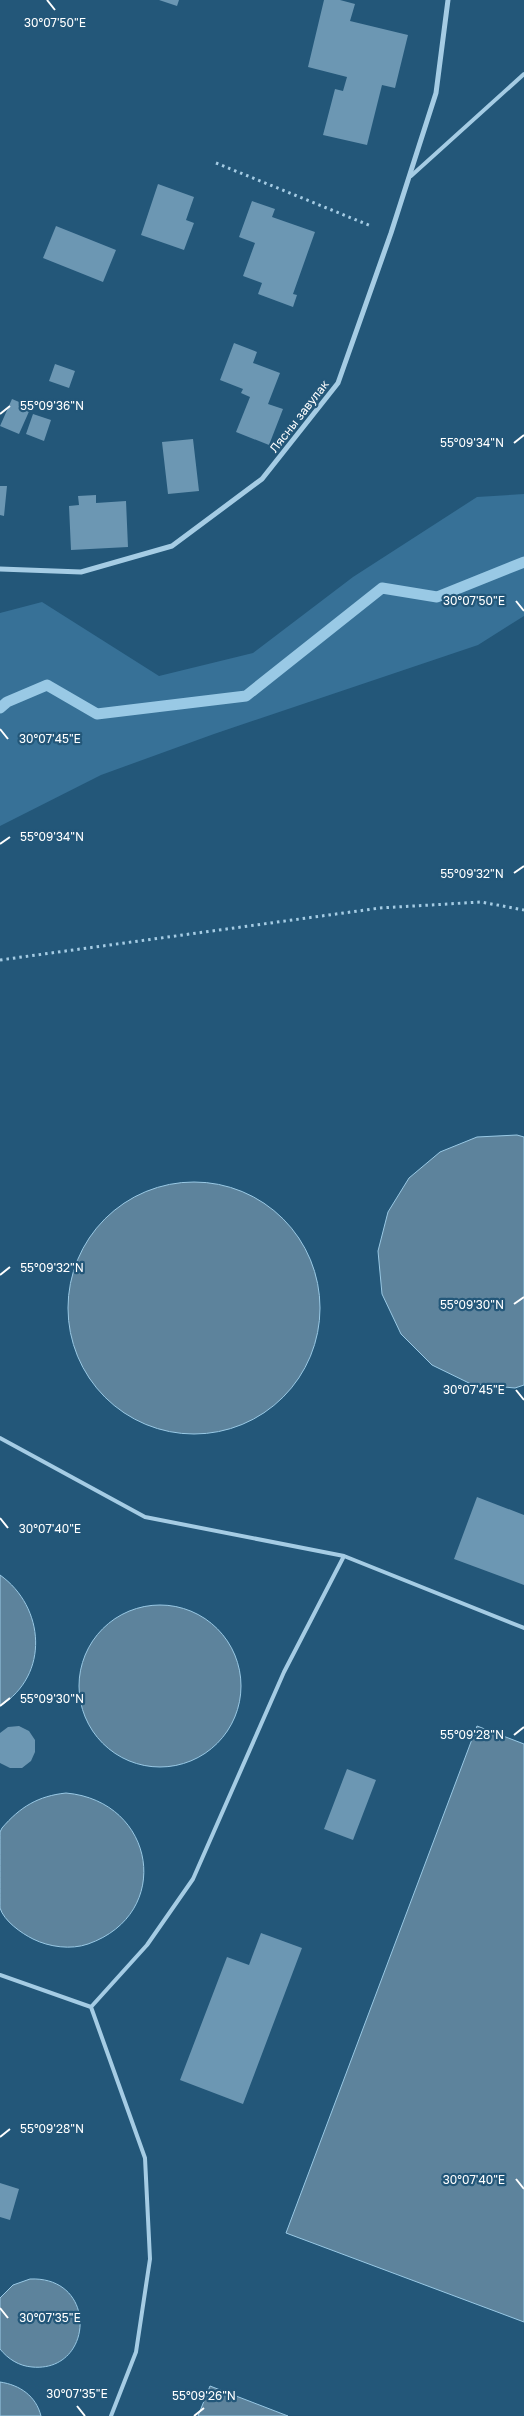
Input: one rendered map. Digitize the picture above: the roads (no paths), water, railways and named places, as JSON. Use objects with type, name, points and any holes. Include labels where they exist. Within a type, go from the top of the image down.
[{"type":"street","name":"Лясны завулак","points":[[0,569],[82,572],[172,546],[262,479],[338,383],[391,233],[436,92],[448,0]]},
{"type":"lane","points":[[409,177],[524,74]]},
{"type":"lane","points":[[0,1438],[145,1517],[344,1556],[524,1628]]},
{"type":"lane","points":[[91,2007],[146,1944],[193,1879],[284,1672],[344,1556]]},
{"type":"lane","points":[[0,1975],[91,2007]]},
{"type":"lane","points":[[91,2007],[145,2158],[150,2250],[136,2352],[111,2416]]},
{"type":"waterway","points":[[0,708],[7,702],[47,685],[97,714],[246,696],[382,588],[437,597],[524,562]]}]
